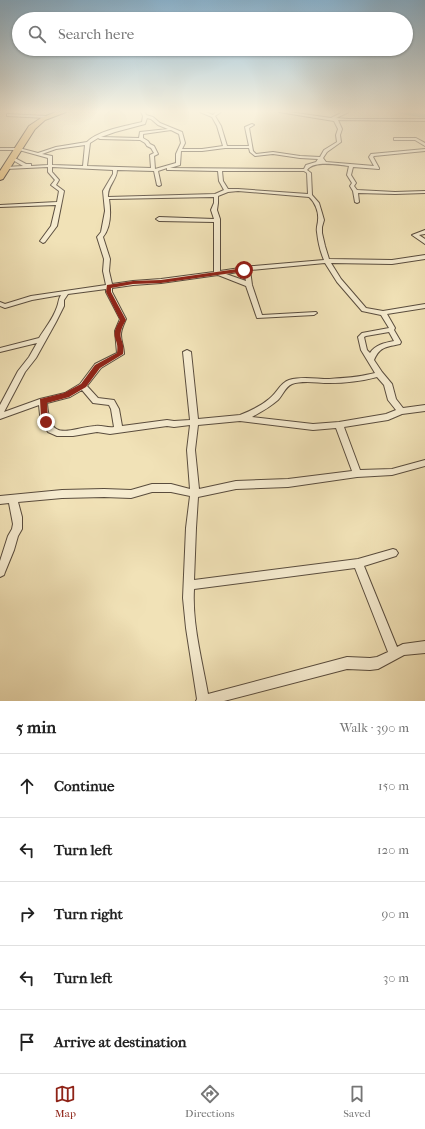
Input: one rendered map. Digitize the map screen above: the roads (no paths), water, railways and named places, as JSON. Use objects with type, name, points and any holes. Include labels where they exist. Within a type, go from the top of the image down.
[{"type":"highway","points":[[0,177],[22,145]]},
{"type":"street","points":[[38,154],[48,148],[61,148],[79,145]]},
{"type":"street","points":[[85,168],[88,145]]},
{"type":"street","points":[[148,145],[153,147],[156,154],[152,155],[156,180],[159,185]]},
{"type":"street","points":[[13,158],[25,165],[154,170],[178,164],[178,154],[182,145]]},
{"type":"street","points":[[305,170],[308,166],[319,161],[325,151],[335,145]]},
{"type":"street","points":[[181,150],[251,147],[251,151],[255,155],[273,153],[319,161],[377,168],[371,157],[374,155],[425,150]]},
{"type":"street","points":[[0,149],[19,149],[50,156],[50,172],[58,180],[53,185],[62,191],[54,226],[43,241]]},
{"type":"street","points":[[351,165],[349,174],[354,183],[352,186],[355,191],[357,202]]},
{"type":"street","points":[[6,168],[49,166]]},
{"type":"street","points":[[165,168],[305,170],[309,172],[310,196]]},
{"type":"street","points":[[0,416],[43,401],[67,395],[83,386],[98,366],[120,354],[121,348],[117,339],[117,330],[123,320],[109,292],[106,271],[107,258],[100,237],[104,232],[108,212],[105,192],[107,185],[115,174],[115,169]]},
{"type":"street","points":[[220,169],[219,176],[222,185],[227,191]]},
{"type":"street","points":[[107,198],[216,195],[227,191],[249,190],[310,196],[314,198],[317,203],[321,222],[319,229],[327,262],[337,278],[364,310],[383,312],[401,308],[416,308],[425,306]]},
{"type":"street","points":[[355,191],[395,193],[425,192]]},
{"type":"street","points":[[216,195],[214,210],[217,221],[218,273]]},
{"type":"street","points":[[0,206],[59,204]]},
{"type":"street","points":[[159,219],[217,221]]},
{"type":"street","points":[[425,232],[415,235],[425,242]]},
{"type":"street","points":[[0,304],[8,305],[24,299],[67,292],[247,269],[327,262],[392,262],[425,257]]},
{"type":"street","points":[[247,269],[249,285],[259,317],[314,313]]},
{"type":"street","points":[[218,273],[249,285]]},
{"type":"street","points":[[0,412],[59,310],[67,292]]},
{"type":"street","points":[[46,295],[61,303]]},
{"type":"street","points":[[371,359],[373,352],[377,348],[398,342],[383,312]]},
{"type":"street","points":[[391,330],[364,334],[361,336],[364,350],[379,374],[388,384],[392,400],[401,411]]},
{"type":"street","points":[[0,350],[41,340]]},
{"type":"street","points":[[187,352],[194,422],[191,450],[195,494],[191,528],[188,585],[191,628],[203,701],[347,663],[378,663],[403,650],[425,647]]},
{"type":"street","points":[[240,418],[267,404],[278,396],[283,386],[289,382],[298,380],[329,381],[379,374]]},
{"type":"street","points":[[83,386],[96,401],[111,402],[118,428]]},
{"type":"street","points":[[43,401],[44,418],[48,428],[56,434],[77,433],[96,428],[110,432],[118,428],[240,418],[313,427],[339,425],[388,417],[401,411],[425,408]]},
{"type":"street","points":[[339,425],[356,474]]},
{"type":"street","points":[[0,500],[62,494],[131,494],[152,488],[171,488],[195,494],[236,485],[288,483],[356,474],[392,472],[425,463]]},
{"type":"street","points":[[0,572],[10,551],[13,542],[13,535],[17,528],[16,510],[13,499]]},
{"type":"street","points":[[188,585],[358,563],[393,553]]},
{"type":"street","points":[[358,563],[395,654]]}]
